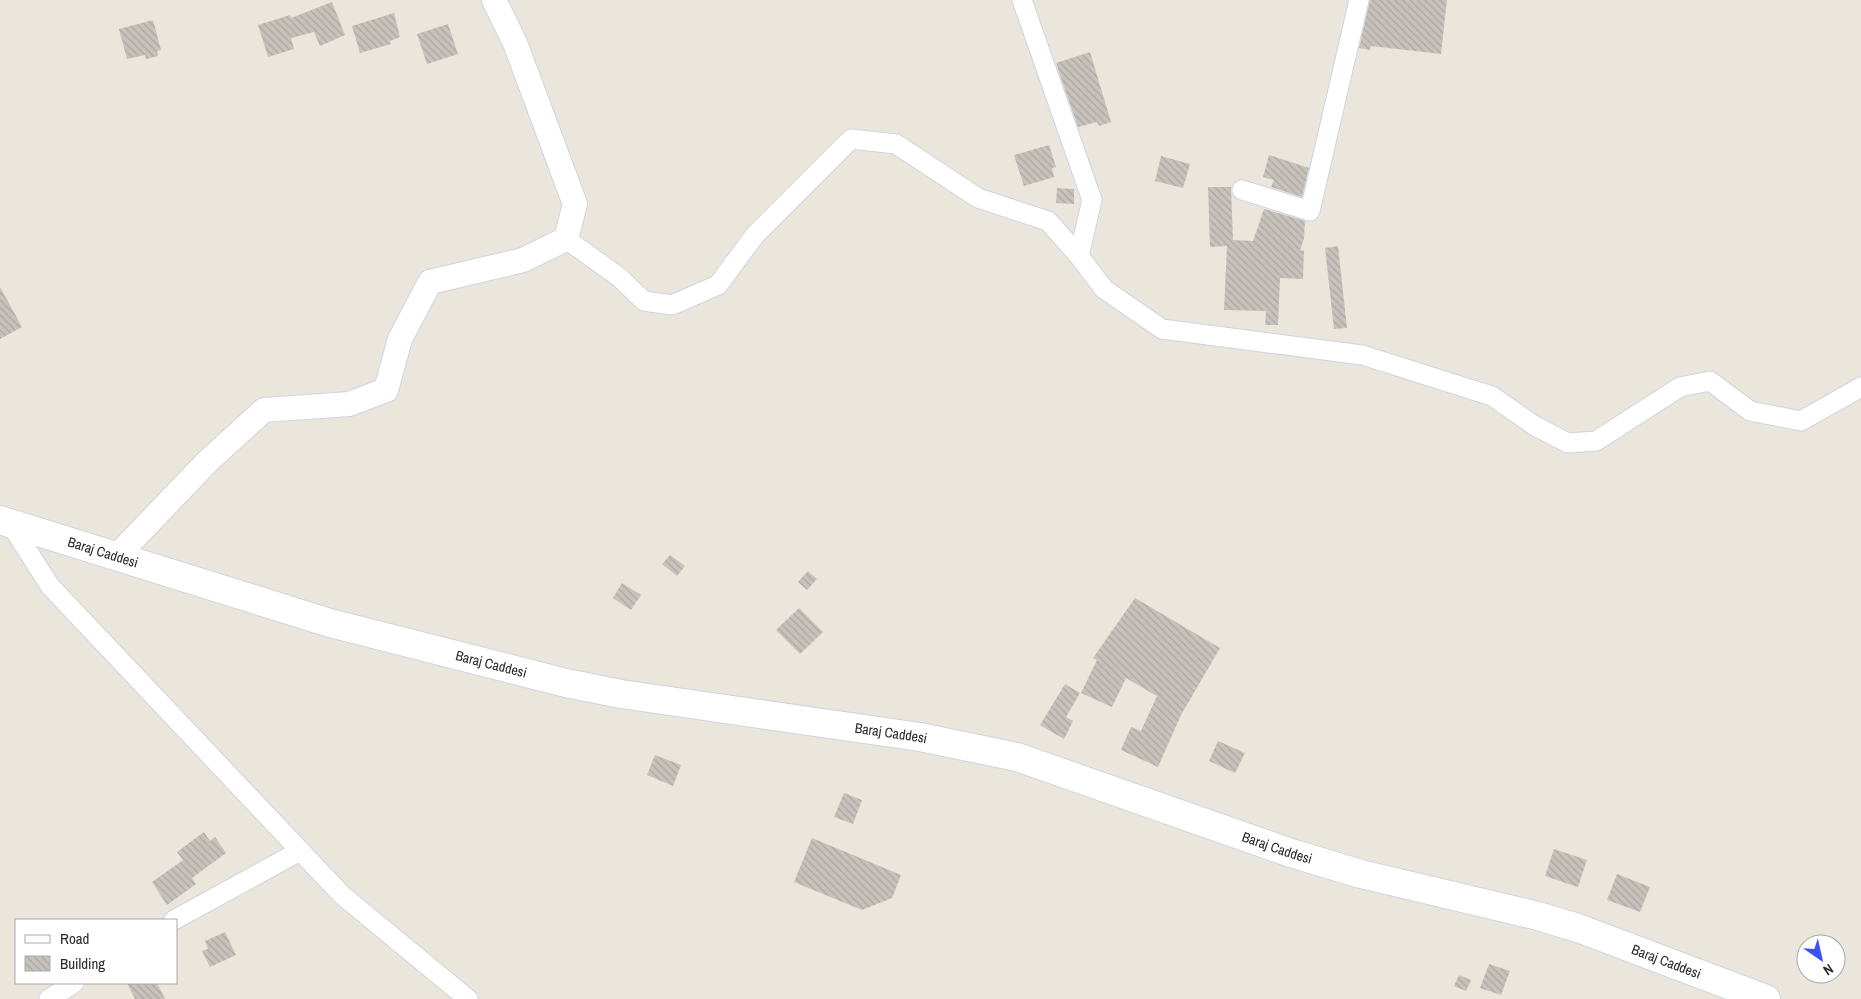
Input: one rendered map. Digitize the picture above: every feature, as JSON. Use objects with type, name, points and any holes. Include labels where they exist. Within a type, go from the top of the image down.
[{"type":"main road","name":"Baraj Caddesi","points":[[6,522],[330,623],[566,683],[621,694],[920,737],[1017,757],[1326,864],[1578,928],[1766,999]]},
{"type":"street","points":[[494,0],[515,43],[574,204],[566,239]]},
{"type":"street","points":[[1022,0],[1092,200],[1079,256]]},
{"type":"street","points":[[1242,190],[1310,210],[1358,0]]},
{"type":"street","points":[[566,239],[619,277],[644,301],[672,305],[718,285],[755,235],[851,139],[896,144],[978,198],[1048,221],[1079,256],[1104,289],[1162,329],[1362,355],[1492,396],[1535,426],[1568,443],[1596,441],[1680,387],[1710,381],[1750,411],[1801,422],[1861,387]]},
{"type":"street","points":[[116,557],[208,461],[264,410],[349,404],[386,390],[400,339],[430,282],[523,260],[566,239]]},
{"type":"street","points":[[6,522],[50,586],[342,895],[468,999]]},
{"type":"street","points":[[176,919],[300,851]]},
{"type":"street","points":[[49,999],[72,984]]},
{"type":"building","points":[[1370,0],[1447,0],[1441,54],[1371,46],[1370,50],[1359,48]]},
{"type":"building","points":[[332,2],[345,35],[320,46],[314,32],[291,38],[294,49],[268,57],[258,25],[290,15],[291,18]]},
{"type":"building","points":[[394,13],[400,37],[390,41],[391,44],[360,53],[352,26]]},
{"type":"building","points":[[153,20],[161,50],[157,51],[158,56],[146,59],[145,55],[127,59],[119,29]]},
{"type":"building","points":[[448,24],[458,54],[427,64],[417,34]]},
{"type":"building","points":[[1090,52],[1111,122],[1099,126],[1097,122],[1078,127],[1056,63]]},
{"type":"building","points":[[1049,145],[1056,167],[1052,168],[1054,177],[1024,186],[1014,155]]},
{"type":"building","points":[[1269,155],[1309,168],[1302,197],[1271,187],[1274,180],[1263,177]]},
{"type":"building","points":[[1161,156],[1190,164],[1183,188],[1155,181]]},
{"type":"building","points":[[1208,187],[1231,187],[1233,240],[1253,241],[1264,209],[1305,221],[1304,238],[1300,251],[1304,250],[1303,279],[1280,278],[1278,325],[1265,325],[1266,311],[1224,310],[1227,246],[1210,247]]},
{"type":"building","points":[[1057,188],[1074,189],[1074,204],[1056,203]]},
{"type":"building","points":[[1338,246],[1347,328],[1334,329],[1325,248]]},
{"type":"building","points":[[0,287],[22,327],[0,339]]},
{"type":"building","points":[[670,555],[685,566],[677,576],[662,564]]},
{"type":"building","points":[[808,571],[817,579],[807,590],[798,582]]},
{"type":"building","points":[[622,583],[641,595],[631,610],[613,598]]},
{"type":"building","points":[[1135,598],[1220,648],[1181,715],[1158,767],[1121,750],[1131,727],[1141,731],[1157,696],[1126,678],[1112,707],[1081,693],[1097,660],[1093,658]]},
{"type":"building","points":[[799,608],[823,632],[800,654],[776,630]]},
{"type":"building","points":[[1065,684],[1080,693],[1066,717],[1073,721],[1064,739],[1040,725]]},
{"type":"building","points":[[1218,741],[1245,753],[1235,773],[1209,761]]},
{"type":"building","points":[[655,755],[681,765],[673,786],[647,775]]},
{"type":"building","points":[[844,793],[862,800],[853,824],[834,817]]},
{"type":"building","points":[[204,832],[210,841],[215,837],[226,853],[192,878],[196,884],[167,905],[152,882],[183,860],[177,852]]},
{"type":"building","points":[[812,838],[901,875],[892,898],[862,910],[794,882]]},
{"type":"building","points":[[1554,849],[1587,860],[1578,887],[1545,876]]},
{"type":"building","points":[[1617,874],[1650,887],[1640,912],[1607,900]]},
{"type":"building","points":[[225,932],[236,955],[210,967],[202,951],[208,949],[205,941]]},
{"type":"building","points":[[1489,964],[1510,971],[1501,995],[1480,988]]},
{"type":"building","points":[[1459,975],[1471,980],[1466,991],[1454,986]]},
{"type":"building","points":[[128,984],[158,984],[165,999],[135,999]]}]
